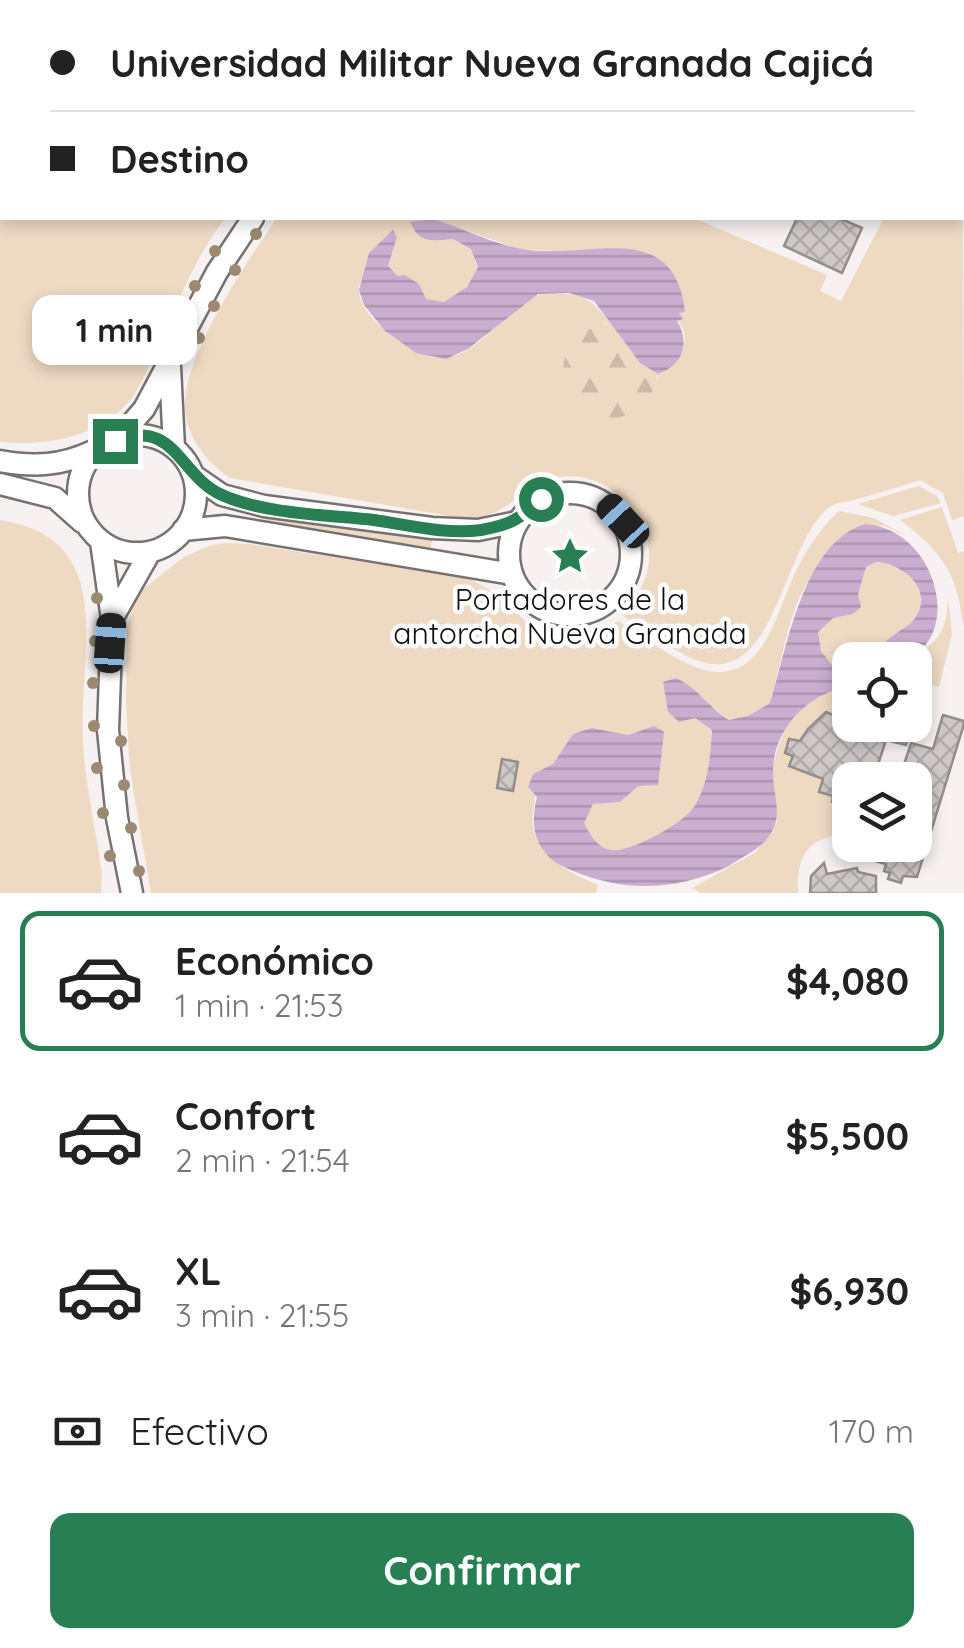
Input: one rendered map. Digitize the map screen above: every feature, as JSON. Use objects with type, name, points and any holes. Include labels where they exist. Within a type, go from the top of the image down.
[{"type":"lane","points":[[86,526],[78,506],[78,484],[85,464],[144,410],[217,272],[252,220]]},
{"type":"lane","points":[[170,365],[174,448]]},
{"type":"lane","points":[[0,462],[46,466],[73,461],[131,435],[154,437],[174,448],[193,475],[222,495],[264,506],[432,528],[478,530],[516,522],[541,499],[563,492],[586,494],[607,504],[623,521],[632,542],[632,565],[623,586],[607,604],[586,613],[564,615],[541,608],[523,594],[512,574],[508,553],[516,522]]},
{"type":"lane","points":[[0,484],[55,498],[101,542],[124,552],[150,552],[165,546],[183,530],[195,508],[193,475]]},
{"type":"lane","points":[[183,530],[224,526],[512,574]]},
{"type":"lane","points":[[101,542],[112,620],[108,730],[117,818],[132,893]]},
{"type":"lane","points":[[112,620],[150,552]]},
{"type":"green space","points":[[0,220],[224,220],[196,264],[129,402],[96,427],[65,438],[33,443],[0,442]]},
{"type":"green space","points":[[276,220],[428,220],[410,223],[423,238],[453,239],[471,249],[478,267],[467,287],[444,302],[425,299],[387,266],[392,249],[371,266],[360,283],[361,301],[378,324],[404,345],[432,357],[456,356],[468,350],[526,301],[549,294],[576,295],[595,305],[610,323],[603,323],[658,379],[658,374],[680,356],[685,337],[665,301],[625,249],[519,249],[437,220],[699,220],[827,275],[820,291],[841,301],[883,220],[963,220],[964,516],[952,520],[943,493],[920,480],[831,506],[814,523],[761,634],[744,654],[723,664],[687,656],[623,616],[647,573],[647,538],[624,500],[599,483],[570,476],[555,478],[534,486],[507,506],[473,517],[230,478],[200,449],[185,410],[187,388],[205,337]]},
{"type":"green space","points":[[610,323],[640,363],[658,374],[643,405],[610,418],[590,414],[575,402],[566,385],[564,365],[569,347],[584,332]]},
{"type":"green space","points":[[919,486],[941,503],[893,516],[858,504]]},
{"type":"green space","points":[[942,507],[958,553],[964,551],[964,626],[954,584],[943,562],[900,520]]},
{"type":"green space","points":[[839,511],[874,518],[906,536],[882,525],[839,551],[817,570],[793,615],[770,703],[748,716],[729,720],[707,703],[663,682],[668,713],[695,718],[712,730],[706,783],[686,818],[653,837],[617,850],[600,846],[583,822],[593,804],[620,802],[654,726],[628,735],[592,728],[573,734],[553,764],[533,774],[533,827],[537,839],[552,859],[598,885],[596,893],[151,893],[130,770],[127,629],[132,608],[143,589],[184,557],[209,546],[250,544],[465,578],[505,601],[546,634],[564,637],[587,633],[619,621],[677,659],[719,672],[736,669],[762,647],[801,561]]},
{"type":"green space","points":[[266,513],[432,540],[431,548],[265,521]]},
{"type":"green space","points":[[0,520],[38,531],[64,551],[78,576],[85,606],[86,639],[83,744],[102,874],[101,893],[0,893]]},
{"type":"green space","points":[[875,562],[907,574],[919,591],[918,612],[911,623],[886,642],[832,642],[832,666],[820,651],[817,632],[858,595],[866,567]]},
{"type":"green space","points":[[948,598],[952,635],[939,687],[932,686],[932,643],[945,621]]},
{"type":"green space","points":[[832,684],[832,714],[826,712],[785,753],[793,756],[790,767],[823,779],[819,792],[832,796],[832,837],[815,843],[803,857],[798,893],[701,893],[692,888],[756,852],[777,822],[772,769],[779,744],[787,724],[806,703],[825,693]]},
{"type":"shaded area","points":[[437,220],[522,249],[624,249],[646,253],[664,263],[678,282],[685,312],[679,313],[683,319],[677,321],[683,337],[682,353],[673,365],[658,374],[640,363],[594,301],[569,293],[538,294],[468,349],[446,359],[416,353],[385,331],[364,305],[359,290],[369,253],[393,230],[397,237],[388,266],[398,276],[405,275],[419,284],[426,299],[444,302],[467,287],[478,267],[471,249],[453,239],[422,238],[410,222]]},
{"type":"shaded area","points":[[866,524],[890,530],[910,544],[925,563],[934,584],[938,607],[934,628],[926,642],[886,642],[911,623],[921,602],[920,591],[898,568],[876,562],[866,567],[858,595],[861,607],[853,614],[833,618],[818,632],[821,651],[832,665],[832,691],[801,710],[783,732],[774,759],[776,821],[765,841],[729,866],[665,885],[601,880],[550,858],[536,835],[537,797],[528,787],[533,774],[553,764],[573,734],[592,728],[628,735],[654,726],[664,732],[658,785],[638,786],[620,802],[593,804],[584,823],[602,846],[611,850],[631,847],[656,836],[688,814],[706,779],[712,730],[695,718],[679,722],[668,712],[663,682],[676,678],[683,682],[729,720],[748,716],[770,703],[791,627],[812,574],[844,534]]},
{"type":"building","points":[[796,220],[844,220],[862,228],[842,273],[784,246]]},
{"type":"building","points":[[826,712],[832,714],[832,742],[885,742],[879,762],[832,762],[832,796],[819,792],[823,779],[789,766],[793,756],[785,753],[789,739],[800,741]]},
{"type":"building","points":[[943,715],[964,721],[932,828],[932,762],[905,762],[911,743],[933,749]]},
{"type":"building","points":[[502,759],[518,762],[513,791],[497,788]]},
{"type":"building","points":[[879,862],[922,862],[917,877],[903,876],[901,883],[888,879],[886,864]]},
{"type":"building","points":[[824,863],[827,874],[857,868],[858,872],[876,876],[876,893],[810,893],[811,876]]},
{"type":"place","name":"Portadores de la antorcha Nueva Granada","points":[[570,556]]},
{"type":"route","points":[[115,441],[131,435],[154,437],[174,448],[193,475],[222,495],[264,506],[432,528],[478,530],[516,522],[541,499]]}]
